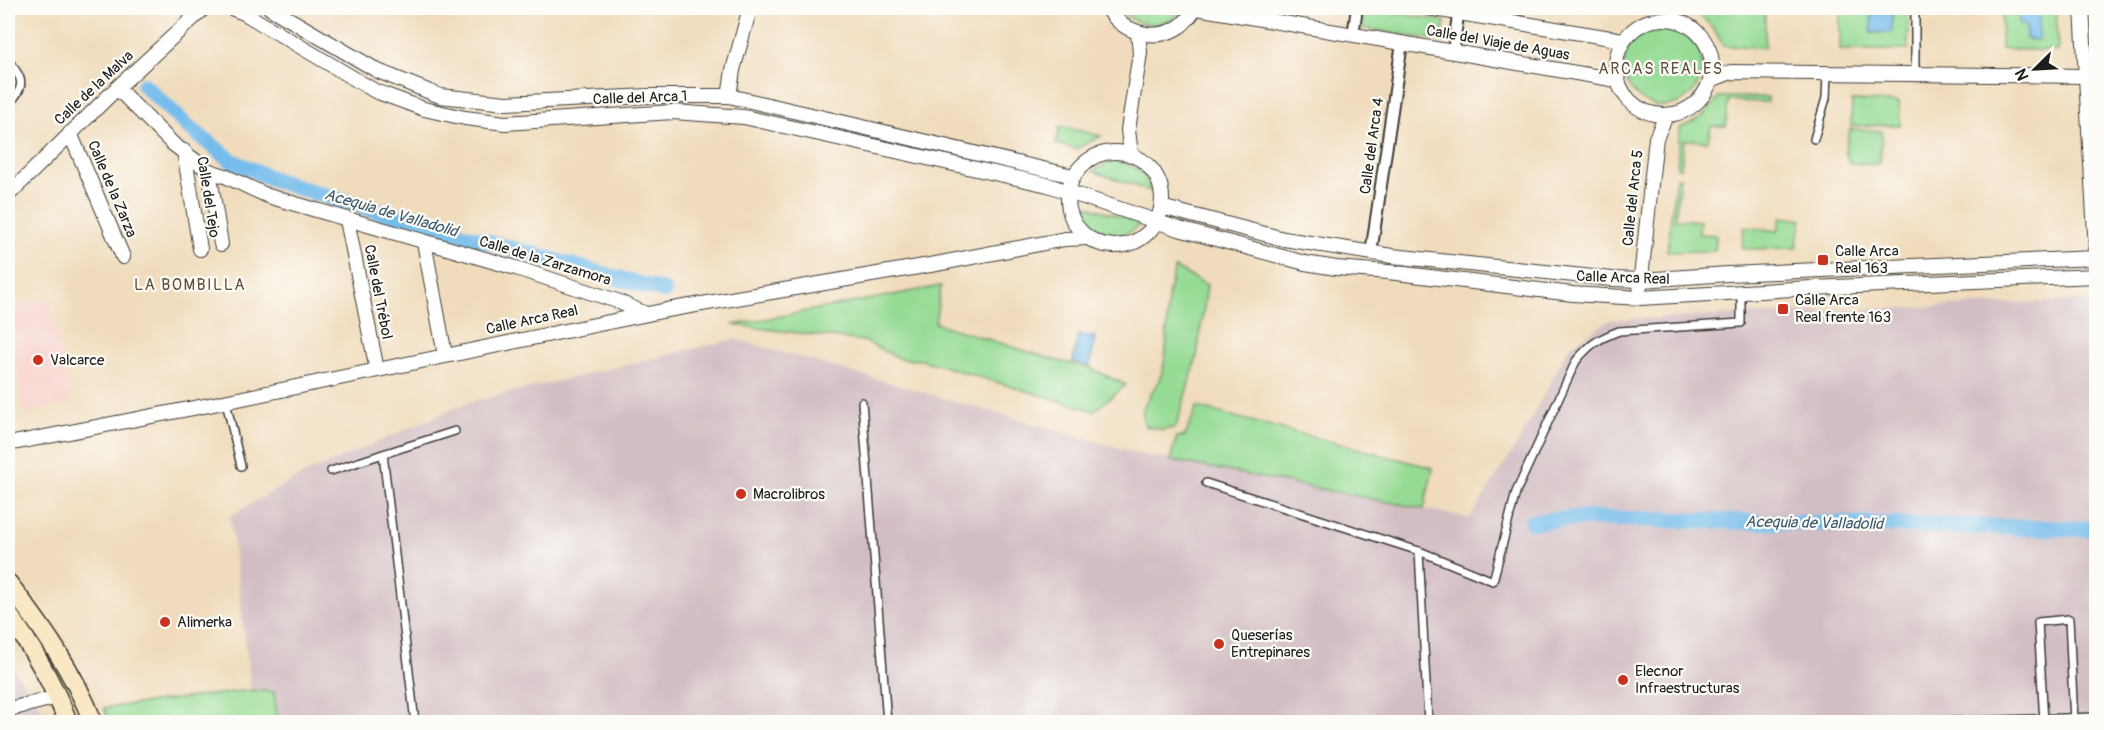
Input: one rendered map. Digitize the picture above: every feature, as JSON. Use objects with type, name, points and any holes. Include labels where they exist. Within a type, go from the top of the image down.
[{"type":"main road","points":[[8,583],[67,665],[93,723]]},
{"type":"main road","points":[[8,615],[37,658],[58,697],[68,723]]},
{"type":"street","name":"Calle de la Malva","points":[[8,195],[117,88],[204,8]]},
{"type":"street","name":"Calle del Arca 1","points":[[231,8],[244,13],[375,91],[424,109],[465,118],[505,123],[673,112],[744,117],[1048,184],[1068,192]]},
{"type":"street","name":"Calle del Arca 1","points":[[270,8],[378,71],[440,96],[506,103],[649,96],[729,96],[1073,176]]},
{"type":"street","points":[[729,96],[733,70],[750,8]]},
{"type":"street","points":[[1108,8],[1118,21],[1145,34],[1165,33],[1178,28],[1197,8]]},
{"type":"street","name":"Calle del Viaje de Aguas","points":[[1197,8],[1617,80]]},
{"type":"street","points":[[1353,35],[1357,8]]},
{"type":"street","name":"Calle del Viaje de Aguas","points":[[1428,8],[1458,10],[1623,40]]},
{"type":"street","points":[[2082,8],[2091,76],[2097,251]]},
{"type":"street","points":[[1453,52],[1458,10]]},
{"type":"street","points":[[1667,13],[1700,35],[1710,51],[1712,63],[1711,80],[1701,98],[1686,111],[1666,116],[1650,114],[1629,101],[1617,80],[1615,66],[1617,53],[1623,40],[1639,25],[1667,13]]},
{"type":"street","points":[[1131,154],[1128,130],[1145,34]]},
{"type":"street","name":"Calle del Arca 4","points":[[1371,253],[1402,43]]},
{"type":"street","points":[[1712,63],[1731,72]]},
{"type":"street","points":[[1711,80],[1731,72],[2091,76]]},
{"type":"street","name":"Calle de la Zarzamora","points":[[117,88],[173,144],[184,150],[209,171],[268,196],[516,268],[617,301],[646,314]]},
{"type":"street","name":"Calle del Arca 5","points":[[1650,114],[1656,138]]},
{"type":"street","name":"Calle del Arca 5","points":[[1640,298],[1656,138],[1666,116]]},
{"type":"street","points":[[1116,151],[1128,130]]},
{"type":"street","name":"Calle de la Zarza","points":[[70,133],[123,257]]},
{"type":"street","name":"Calle del Tejo","points":[[184,150],[200,249]]},
{"type":"street","points":[[1065,239],[1077,228],[1068,202],[1068,192],[1073,176],[1079,167],[1090,158],[1106,152],[1131,154],[1140,158],[1154,172],[1162,194],[1156,222]]},
{"type":"street","points":[[209,171],[221,244]]},
{"type":"street","name":"Calle Arca Real","points":[[1068,192],[1156,222],[1305,263],[1573,294],[1640,298],[2097,276]]},
{"type":"street","name":"Calle Arca Real","points":[[1161,207],[1284,239],[1371,253],[1612,279],[1641,280],[1728,274],[2097,258]]},
{"type":"street","name":"Calle del Trébol","points":[[347,220],[377,370]]},
{"type":"street","name":"Calle Arca Real","points":[[1077,228],[1088,238],[1104,245],[1122,245],[1141,238],[1156,222]]},
{"type":"street","name":"Calle Arca Real","points":[[8,444],[646,314],[936,264],[1065,239],[1088,238]]},
{"type":"street","points":[[424,242],[445,355]]},
{"type":"street","points":[[8,707],[10,709],[58,697]]},
{"type":"lane","points":[[1915,8],[1915,74]]},
{"type":"lane","points":[[8,60],[22,82],[20,93],[8,105]]},
{"type":"lane","points":[[1814,139],[1826,98],[1827,73]]},
{"type":"lane","points":[[1206,483],[1419,551],[1493,581],[1516,492],[1576,361],[1589,345],[1619,332],[1741,323],[1740,293]]},
{"type":"lane","points":[[226,401],[241,466]]},
{"type":"lane","points":[[862,402],[887,723]]},
{"type":"lane","points":[[332,471],[455,431]]},
{"type":"lane","points":[[383,454],[415,723]]},
{"type":"lane","points":[[1419,551],[1428,723]]},
{"type":"lane","points":[[2044,721],[2038,622],[2069,619],[2074,720]]},
{"type":"lane","points":[[1932,723],[2074,720],[2097,717]]},
{"type":"shaded area","name":"Valcarce","points":[[49,298],[71,403],[23,413],[8,307]]},
{"type":"shaded area","points":[[2096,300],[2096,722],[109,722],[104,708],[251,690],[230,516],[300,476],[466,403],[735,339],[1137,453],[1470,518],[1519,441],[1569,347],[1610,320]]},
{"type":"shaded area","points":[[8,661],[51,722],[8,722]]},
{"type":"green space","points":[[1120,8],[1185,8],[1170,20],[1152,24],[1135,20]]},
{"type":"green space","points":[[1364,8],[1445,21],[1442,41],[1361,28]]},
{"type":"green space","points":[[1693,8],[1765,9],[1765,47],[1723,46],[1714,30],[1692,10]]},
{"type":"green space","points":[[1909,8],[1908,50],[1840,50],[1840,9]]},
{"type":"green space","points":[[2002,8],[2056,8],[2058,51],[2001,49]]},
{"type":"green space","points":[[1655,28],[1671,28],[1685,34],[1696,45],[1702,59],[1702,75],[1696,89],[1685,100],[1671,106],[1655,106],[1641,100],[1630,89],[1624,75],[1624,59],[1630,45],[1641,34]]},
{"type":"green space","points":[[1719,97],[1768,97],[1768,102],[1728,101],[1726,126],[1711,126],[1708,141],[1684,140],[1681,168],[1677,168],[1680,128],[1702,117]]},
{"type":"green space","points":[[1852,101],[1899,102],[1900,125],[1851,126]]},
{"type":"green space","points":[[1060,126],[1101,136],[1076,149],[1056,144]]},
{"type":"green space","points":[[1850,129],[1882,131],[1880,164],[1849,163],[1845,150]]},
{"type":"green space","points":[[1117,161],[1139,170],[1147,179],[1150,191],[1093,171],[1107,163]]},
{"type":"green space","points":[[1676,177],[1680,178],[1675,219],[1700,221],[1699,234],[1716,235],[1715,251],[1667,252]]},
{"type":"green space","points":[[1081,204],[1141,223],[1124,234],[1105,233],[1096,229],[1089,222]]},
{"type":"green space","points":[[1781,217],[1802,220],[1796,248],[1742,249],[1744,227],[1778,231]]},
{"type":"green space","points":[[1175,268],[1207,285],[1197,356],[1176,427],[1163,430],[1145,426],[1143,411],[1164,366],[1168,296]]},
{"type":"green space","points":[[941,286],[935,323],[1058,361],[1090,368],[1126,385],[1094,411],[922,360],[900,359],[864,341],[733,325]]},
{"type":"green space","points":[[1197,407],[1433,468],[1424,509],[1170,460],[1177,437],[1185,436]]},
{"type":"green space","points":[[251,690],[274,692],[278,722],[109,722],[104,708]]},
{"type":"water","points":[[1872,8],[1892,8],[1892,32],[1871,33]]},
{"type":"water","points":[[2019,11],[2039,12],[2039,40],[2026,39],[2026,25],[2019,25]]},
{"type":"water","points":[[1078,334],[1095,337],[1090,366],[1073,362]]},
{"type":"waterway","name":"Acequia de Valladolid","points":[[144,85],[187,126],[232,161],[275,180],[348,203],[664,291]]},
{"type":"waterway","name":"Acequia de Valladolid","points":[[1532,522],[1577,518],[2096,529]]},
{"type":"place","name":"Calle Arca Real 163","points":[[1823,260]]},
{"type":"place","name":"Calle Arca Real frente 163","points":[[1783,309]]},
{"type":"place","name":"Valcarce","points":[[38,360]]},
{"type":"place","name":"Macrolibros","points":[[741,494]]},
{"type":"place","name":"Alimerka","points":[[165,622]]},
{"type":"place","name":"Queserías Entrepinares","points":[[1219,644]]},
{"type":"place","name":"Elecnor Infraestructuras","points":[[1623,680]]},
{"type":"district","name":"ARCAS REALES","points":[[1661,69]]},
{"type":"district","name":"LA BOMBILLA","points":[[190,285]]}]
